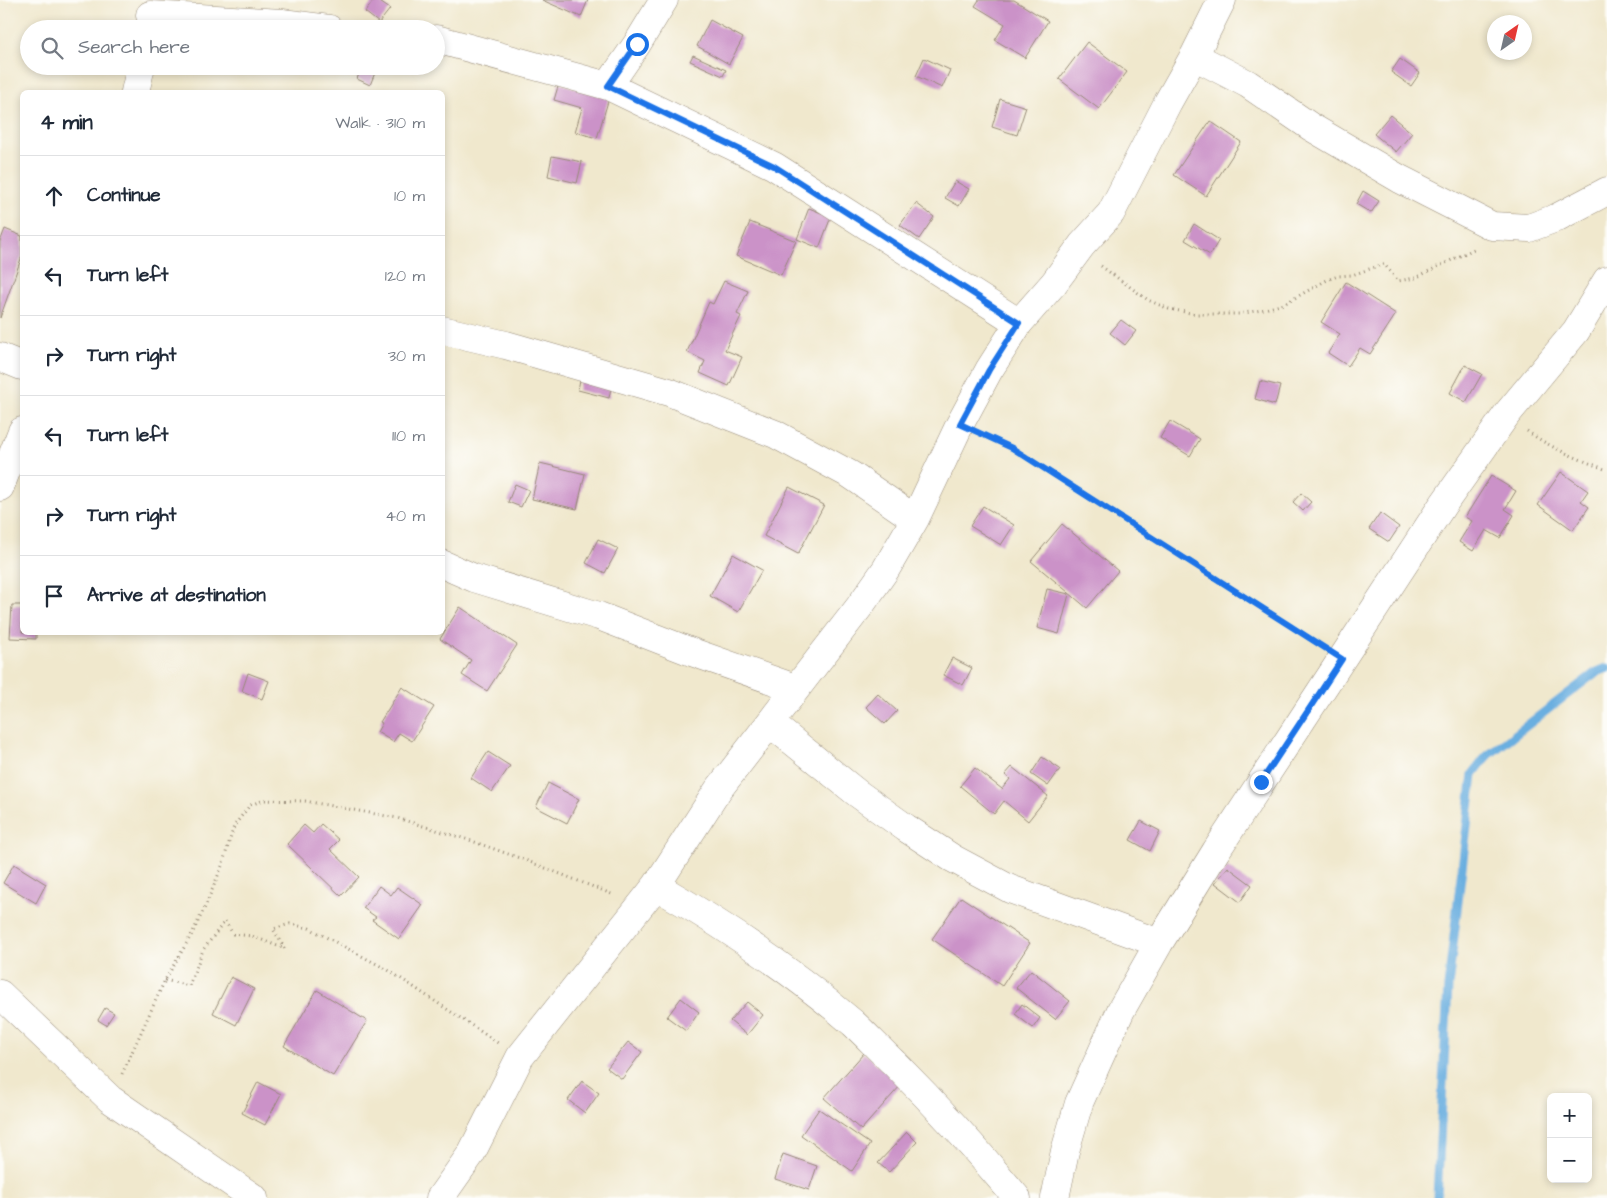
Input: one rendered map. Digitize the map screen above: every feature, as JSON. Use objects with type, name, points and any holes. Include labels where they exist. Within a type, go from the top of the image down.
[{"type":"street","points":[[608,86],[664,0]]},
{"type":"street","points":[[440,1198],[470,1154],[520,1057],[649,896],[718,790],[860,606],[886,569],[915,519],[960,424],[989,370],[1019,323],[1111,212],[1222,0]]},
{"type":"street","points":[[150,15],[232,20]]},
{"type":"street","points":[[445,41],[608,86],[774,166],[1019,323]]},
{"type":"street","points":[[1194,56],[1248,84],[1311,127],[1400,180],[1492,226],[1530,228],[1556,218],[1607,191]]},
{"type":"street","points":[[135,90],[139,75]]},
{"type":"street","points":[[1055,1198],[1078,1103],[1121,1010],[1160,943],[1216,851],[1442,506],[1507,414],[1576,331],[1607,280]]},
{"type":"street","points":[[445,331],[506,345],[669,392],[776,434],[851,475],[915,519]]},
{"type":"street","points":[[0,357],[20,365]]},
{"type":"street","points":[[0,486],[20,436]]},
{"type":"street","points":[[445,565],[474,578],[599,616],[689,651],[795,688]]},
{"type":"street","points":[[770,723],[857,793],[952,858],[1010,889],[1160,943]]},
{"type":"street","points":[[649,896],[697,909],[775,961],[854,1024],[917,1086],[986,1159],[1017,1198]]},
{"type":"street","points":[[0,994],[110,1099],[254,1198]]},
{"type":"path","points":[[1082,245],[1104,269],[1148,300],[1169,309],[1196,314],[1239,314],[1284,304],[1327,280],[1338,276],[1352,275],[1384,264],[1398,282],[1415,278],[1483,246]]},
{"type":"path","points":[[1507,414],[1522,428],[1542,442],[1607,470]]},
{"type":"path","points":[[960,424],[1012,448],[1342,659]]},
{"type":"path","points":[[110,1099],[165,980],[192,934],[205,907],[222,866],[234,826],[250,805],[264,800],[305,801],[397,818],[649,896]]},
{"type":"path","points":[[165,980],[189,986],[203,950],[225,921],[233,934],[252,936],[285,949],[273,929],[290,924],[309,928],[388,970],[520,1057]]},
{"type":"building","points":[[374,0],[390,9],[381,20],[375,20],[365,12]]},
{"type":"building","points":[[542,0],[588,0],[581,17]]},
{"type":"building","points":[[979,0],[1014,0],[1048,21],[1025,58],[995,40],[1005,24],[975,6]]},
{"type":"building","points":[[710,20],[743,38],[729,64],[697,46]]},
{"type":"building","points":[[1087,42],[1127,72],[1099,109],[1059,79]]},
{"type":"building","points":[[693,55],[726,70],[723,76],[690,61]]},
{"type":"building","points":[[924,58],[950,70],[942,88],[916,76]]},
{"type":"building","points":[[1400,59],[1420,73],[1411,86],[1391,72]]},
{"type":"building","points":[[359,75],[374,75],[370,85],[357,79]]},
{"type":"building","points":[[559,83],[609,98],[597,138],[575,132],[582,108],[554,100]]},
{"type":"building","points":[[1000,99],[1026,107],[1017,135],[992,127]]},
{"type":"building","points":[[1390,115],[1412,133],[1396,152],[1374,134]]},
{"type":"building","points":[[1210,121],[1241,142],[1206,196],[1174,175]]},
{"type":"building","points":[[552,156],[582,162],[577,183],[548,176]]},
{"type":"building","points":[[955,181],[969,189],[959,206],[945,198]]},
{"type":"building","points":[[1363,191],[1379,201],[1371,213],[1356,204]]},
{"type":"building","points":[[916,203],[934,217],[919,239],[900,225]]},
{"type":"building","points":[[809,208],[831,217],[819,248],[797,239]]},
{"type":"building","points":[[750,222],[796,241],[781,275],[736,256]]},
{"type":"building","points":[[1194,224],[1219,240],[1210,255],[1185,240]]},
{"type":"building","points":[[5,229],[20,235],[20,262],[0,318],[0,242]]},
{"type":"building","points":[[724,281],[748,291],[737,314],[741,316],[725,350],[742,357],[729,386],[700,373],[705,361],[687,352],[709,302],[713,304]]},
{"type":"building","points":[[1346,282],[1396,314],[1370,354],[1360,348],[1348,366],[1328,353],[1340,334],[1321,322]]},
{"type":"building","points":[[1121,320],[1136,331],[1125,345],[1110,333]]},
{"type":"building","points":[[1465,365],[1482,374],[1466,402],[1450,393]]},
{"type":"building","points":[[582,370],[613,377],[609,398],[578,390]]},
{"type":"building","points":[[1260,381],[1280,386],[1275,405],[1255,399]]},
{"type":"building","points":[[1170,421],[1200,439],[1190,456],[1160,438]]},
{"type":"building","points":[[540,463],[585,474],[577,509],[532,499]]},
{"type":"building","points":[[1561,472],[1588,491],[1581,501],[1589,507],[1573,530],[1538,505]]},
{"type":"building","points":[[1491,476],[1516,491],[1505,509],[1514,515],[1500,538],[1486,530],[1473,551],[1459,542],[1472,521],[1465,517]]},
{"type":"building","points":[[515,484],[529,490],[521,507],[508,502]]},
{"type":"building","points":[[789,487],[824,505],[798,554],[764,536]]},
{"type":"building","points":[[1301,493],[1311,502],[1303,511],[1293,502]]},
{"type":"building","points":[[983,506],[1014,525],[1001,545],[970,526]]},
{"type":"building","points":[[1380,513],[1399,527],[1389,542],[1369,529]]},
{"type":"building","points":[[1062,524],[1118,571],[1087,608],[1031,561]]},
{"type":"building","points":[[598,539],[618,549],[605,573],[586,563]]},
{"type":"building","points":[[733,554],[762,570],[738,612],[710,596]]},
{"type":"building","points":[[1047,589],[1069,594],[1059,634],[1037,628]]},
{"type":"building","points":[[12,605],[20,605],[20,635],[36,635],[36,639],[10,638]]},
{"type":"building","points":[[460,607],[517,645],[487,691],[462,675],[471,660],[440,639],[442,635],[445,635],[445,631]]},
{"type":"building","points":[[952,658],[972,668],[963,685],[943,675]]},
{"type":"building","points":[[248,673],[269,681],[262,699],[242,691]]},
{"type":"building","points":[[402,687],[434,707],[412,741],[399,733],[393,742],[377,732],[382,723],[380,722]]},
{"type":"building","points":[[878,694],[897,711],[885,724],[866,707]]},
{"type":"building","points":[[488,752],[510,766],[492,792],[471,778]]},
{"type":"building","points":[[1042,757],[1060,769],[1048,786],[1031,774]]},
{"type":"building","points":[[1012,767],[1048,796],[1028,821],[1004,801],[994,814],[960,786],[975,768],[1002,789],[1010,779],[1005,775]]},
{"type":"building","points":[[548,783],[579,799],[567,823],[536,807]]},
{"type":"building","points":[[1141,821],[1160,831],[1150,851],[1130,840]]},
{"type":"building","points":[[321,824],[339,840],[330,849],[359,877],[341,896],[287,844],[304,825],[313,833]]},
{"type":"building","points":[[14,864],[46,884],[36,903],[3,883]]},
{"type":"building","points":[[1228,867],[1252,885],[1240,902],[1215,883]]},
{"type":"building","points":[[379,886],[391,895],[397,887],[423,905],[399,939],[372,920],[376,917],[363,908]]},
{"type":"building","points":[[961,897],[1030,943],[1002,986],[932,939]]},
{"type":"building","points":[[1031,970],[1070,1001],[1055,1019],[1016,988]]},
{"type":"building","points":[[231,977],[254,989],[236,1025],[213,1013]]},
{"type":"building","points":[[317,990],[367,1021],[333,1076],[284,1046]]},
{"type":"building","points":[[681,998],[699,1012],[686,1031],[667,1017]]},
{"type":"building","points":[[747,1002],[763,1015],[747,1035],[730,1021]]},
{"type":"building","points":[[1022,1004],[1040,1018],[1033,1028],[1015,1014]]},
{"type":"building","points":[[105,1008],[114,1013],[106,1025],[98,1020]]},
{"type":"building","points":[[628,1042],[642,1052],[622,1079],[607,1068]]},
{"type":"building","points":[[864,1053],[901,1085],[861,1130],[824,1098]]},
{"type":"building","points":[[582,1081],[599,1093],[585,1113],[568,1100]]},
{"type":"building","points":[[258,1082],[281,1094],[265,1125],[242,1113]]},
{"type":"building","points":[[819,1109],[870,1144],[852,1171],[801,1135]]},
{"type":"building","points":[[907,1132],[917,1142],[889,1172],[878,1163]]},
{"type":"building","points":[[783,1154],[817,1166],[809,1190],[775,1179]]},
{"type":"waterway","points":[[1437,1198],[1448,987],[1473,774],[1486,757],[1595,673],[1607,668]]},
{"type":"route","points":[[637,44],[608,86],[774,166],[1019,323],[989,370],[960,424],[1012,448],[1342,659],[1261,782]]}]
